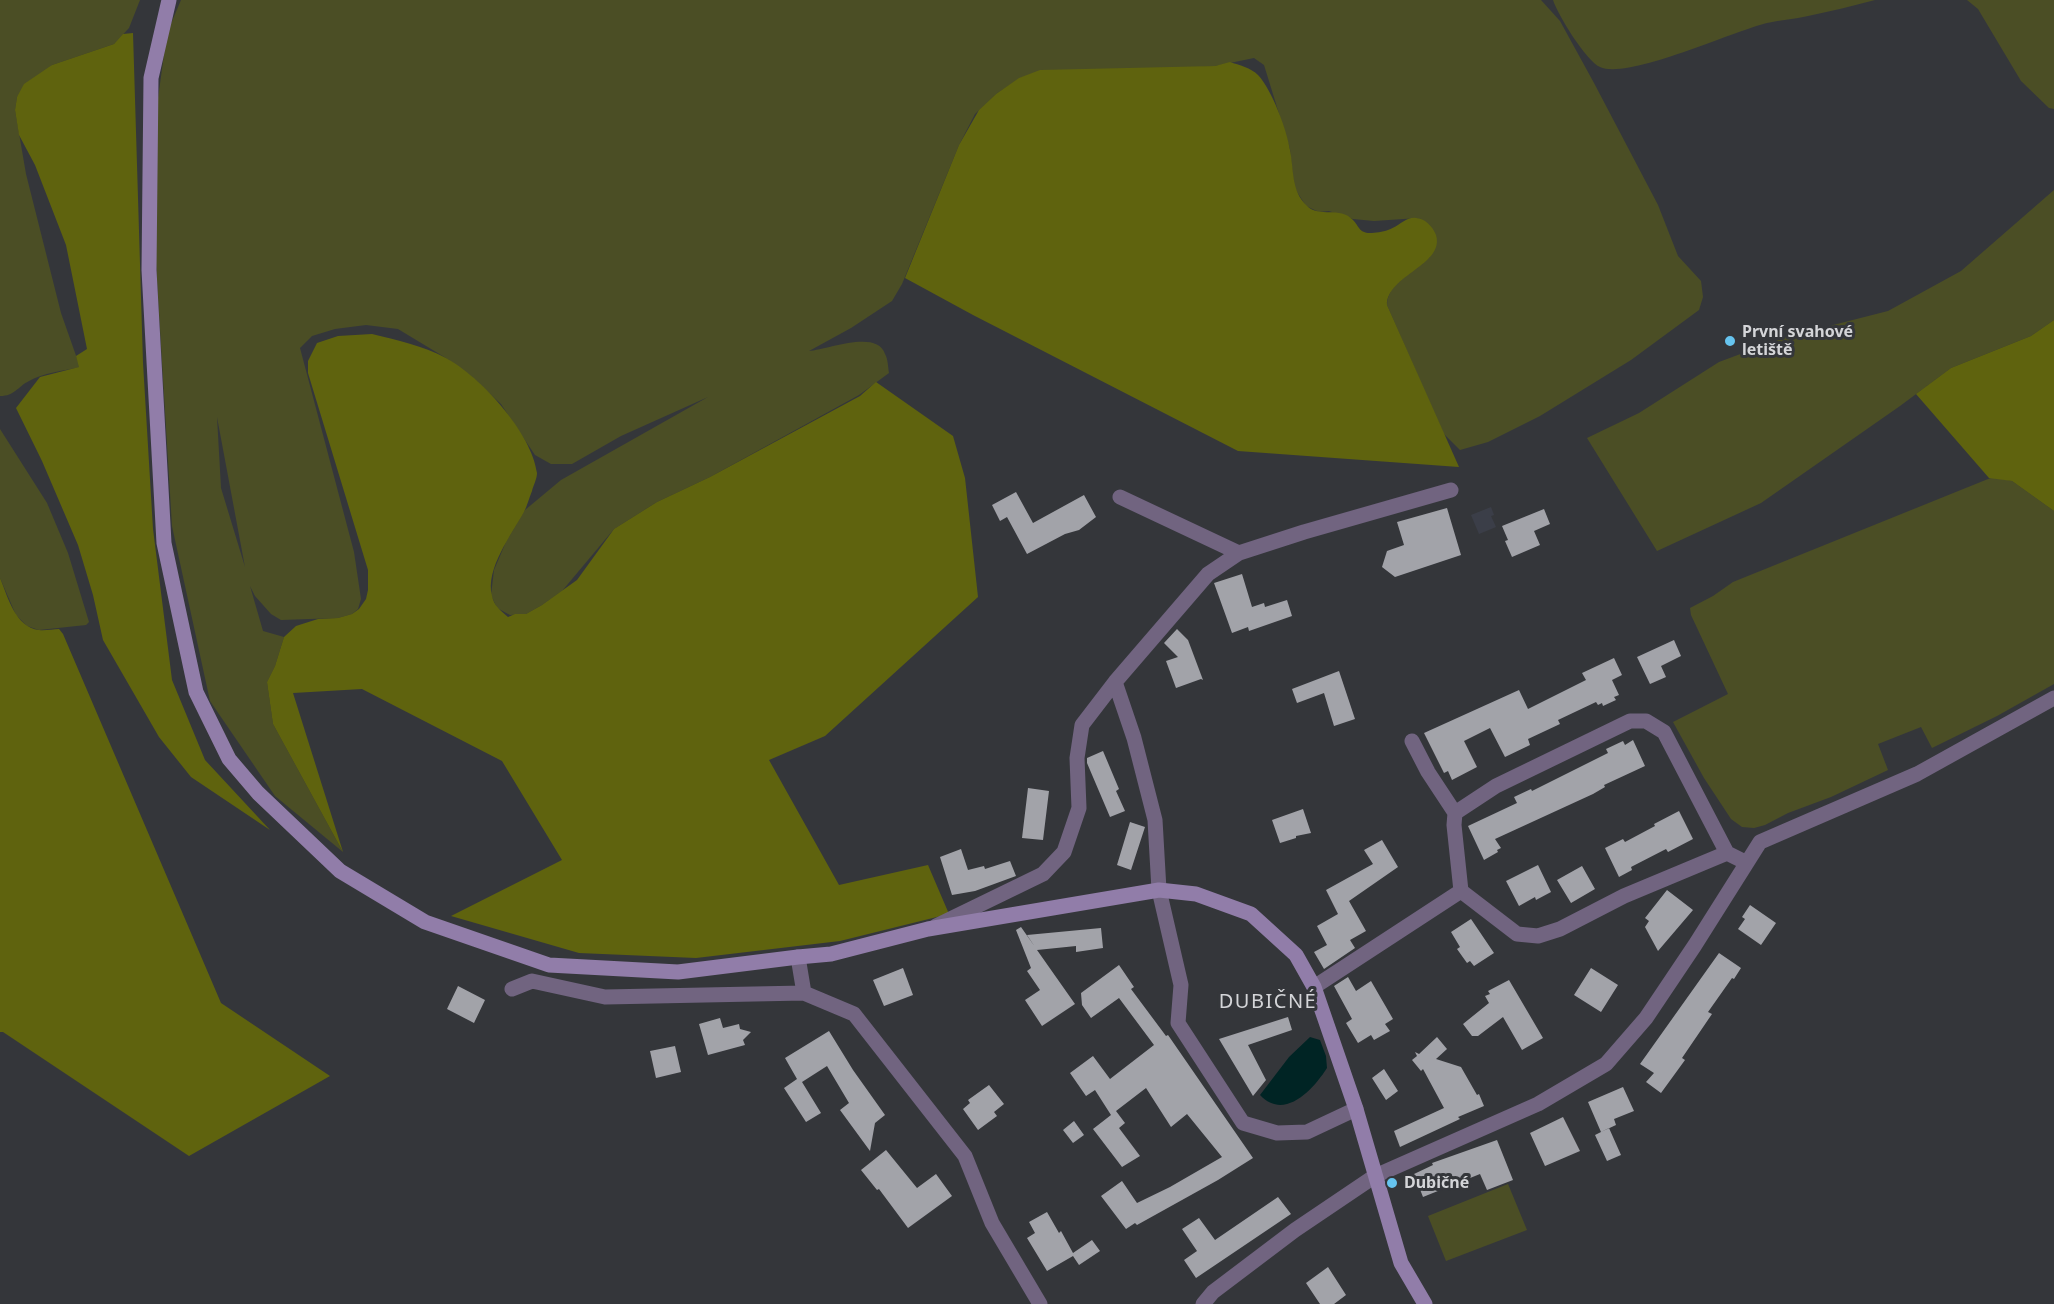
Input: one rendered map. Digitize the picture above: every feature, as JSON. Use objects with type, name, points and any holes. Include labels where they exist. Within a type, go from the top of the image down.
[{"type":"street","points":[[169,0],[151,78],[149,270],[164,543],[196,692],[229,759],[258,793],[340,871],[425,922],[549,964],[678,972],[831,954],[928,930],[1159,891],[1196,894],[1251,914],[1296,955],[1314,987],[1356,1109],[1401,1263],[1425,1304]]},
{"type":"street","points":[[928,930],[1043,874],[1064,852],[1079,808],[1077,758],[1082,725],[1114,682],[1208,574],[1239,553],[1451,489]]},
{"type":"street","points":[[1120,497],[1239,553]]},
{"type":"street","points":[[1114,682],[1134,738],[1155,820],[1159,891],[1181,985],[1178,1023],[1243,1123],[1276,1133],[1307,1131],[1356,1109]]},
{"type":"street","points":[[1203,1304],[1214,1292],[1295,1230],[1375,1176],[1538,1104],[1606,1064],[1646,1018],[1760,842],[1917,774],[2054,698]]},
{"type":"street","points":[[1455,813],[1496,786],[1630,722],[1646,722],[1664,732],[1727,853],[1745,862]]},
{"type":"street","points":[[1412,741],[1428,772],[1455,813],[1454,825],[1461,891],[1517,934],[1538,936],[1560,929],[1623,896],[1727,853]]},
{"type":"street","points":[[1314,987],[1461,891]]},
{"type":"street","points":[[798,957],[804,993]]},
{"type":"street","points":[[512,988],[532,981],[605,997],[804,993],[854,1014],[965,1156],[992,1223],[1040,1304]]},
{"type":"shaded area","points":[[133,33],[143,363],[153,529],[172,680],[205,760],[270,830],[191,777],[159,737],[103,640],[78,545],[42,461],[16,408],[40,377],[79,367],[76,356],[87,349],[66,245],[35,165],[19,135],[15,110],[17,97],[24,84],[52,65],[114,44],[123,34]]},
{"type":"shaded area","points":[[1230,62],[1258,75],[1268,90],[1286,132],[1298,194],[1307,206],[1317,211],[1348,216],[1366,233],[1386,231],[1412,218],[1425,221],[1434,231],[1436,245],[1432,254],[1396,286],[1389,295],[1387,305],[1459,467],[1238,451],[905,278],[959,145],[979,110],[996,94],[1019,78],[1040,70],[1215,66]]},
{"type":"shaded area","points":[[2054,320],[2054,511],[2012,481],[1989,478],[1916,394],[1951,368],[2031,336]]},
{"type":"shaded area","points":[[372,334],[429,350],[460,367],[489,392],[526,441],[533,457],[536,478],[524,512],[501,552],[492,575],[494,603],[508,617],[515,614],[526,614],[577,580],[614,529],[657,502],[710,477],[860,396],[876,382],[953,436],[965,478],[978,597],[825,736],[769,760],[839,885],[928,865],[949,914],[840,941],[696,958],[579,953],[451,916],[562,860],[502,761],[362,689],[293,693],[343,852],[273,724],[267,682],[275,666],[284,637],[296,626],[318,619],[338,618],[352,614],[366,599],[368,570],[308,373],[308,361],[317,343],[338,336]]},
{"type":"shaded area","points":[[1491,507],[1494,515],[1491,516],[1496,527],[1479,534],[1471,515]]},
{"type":"shaded area","points":[[0,578],[14,610],[24,623],[39,630],[59,629],[63,634],[221,1003],[330,1076],[189,1156],[0,1032]]},
{"type":"shaded area","points":[[1310,1037],[1320,1040],[1326,1056],[1327,1068],[1314,1085],[1297,1100],[1279,1105],[1269,1102],[1260,1095],[1289,1057]]},
{"type":"green space","points":[[0,0],[140,0],[129,28],[114,44],[52,65],[17,97],[15,110],[26,174],[61,313],[80,367],[40,376],[5,396],[0,396]]},
{"type":"green space","points":[[181,0],[1541,0],[1560,21],[1594,83],[1658,205],[1678,256],[1701,281],[1703,297],[1699,310],[1631,360],[1540,416],[1488,442],[1460,450],[1443,433],[1387,305],[1388,297],[1397,284],[1430,257],[1418,218],[1374,221],[1353,219],[1329,211],[1319,212],[1306,206],[1294,187],[1290,149],[1264,65],[1254,58],[1215,66],[1020,78],[996,94],[975,114],[959,145],[902,284],[892,301],[851,328],[809,351],[851,343],[872,343],[880,347],[885,354],[889,373],[859,395],[710,477],[657,502],[614,529],[562,591],[526,614],[510,615],[497,608],[491,595],[494,570],[506,542],[525,510],[561,480],[708,397],[621,436],[572,464],[551,464],[535,455],[501,404],[470,375],[398,329],[366,325],[335,329],[312,336],[300,348],[354,552],[361,599],[358,609],[352,614],[338,618],[281,620],[271,614],[255,596],[250,586],[263,631],[284,637],[275,666],[267,682],[273,724],[343,852],[275,796],[210,701],[172,526],[154,230],[155,120],[167,33]],"holes":[[[217,417],[245,567],[221,488]]]},
{"type":"green space","points":[[1553,0],[1875,0],[1767,23],[1656,61],[1614,69],[1600,67],[1587,56],[1566,26]]},
{"type":"green space","points":[[1967,0],[2054,0],[2054,109],[2049,108],[2021,81],[1978,9]]},
{"type":"green space","points":[[2054,190],[2054,320],[2031,336],[1951,368],[1761,503],[1657,551],[1587,438],[1639,413],[1719,362],[1786,337],[1888,311],[1961,271]]},
{"type":"green space","points":[[0,429],[47,503],[68,553],[89,622],[86,625],[39,630],[27,626],[16,615],[0,578]]},
{"type":"green space","points":[[1993,477],[2012,481],[2054,511],[2054,684],[1997,716],[1932,748],[1921,727],[1878,744],[1888,770],[1765,825],[1754,828],[1742,827],[1731,819],[1704,778],[1673,722],[1728,694],[1691,615],[1690,608],[1733,582]]},
{"type":"green space","points":[[1508,1184],[1527,1230],[1446,1261],[1428,1216]]},
{"type":"building","points":[[1016,492],[1033,523],[1084,495],[1096,517],[1079,530],[1065,534],[1027,554],[1007,517],[1000,521],[992,505]]},
{"type":"building","points":[[1447,508],[1461,555],[1395,577],[1382,567],[1387,551],[1404,545],[1397,522]]},
{"type":"building","points":[[1544,509],[1550,524],[1534,531],[1540,545],[1512,557],[1502,526]]},
{"type":"building","points":[[1242,574],[1252,607],[1264,603],[1265,607],[1287,600],[1292,616],[1249,631],[1248,627],[1232,633],[1214,583]]},
{"type":"building","points":[[1177,629],[1188,640],[1203,680],[1176,688],[1166,661],[1178,657],[1164,643]]},
{"type":"building","points":[[1674,640],[1681,656],[1661,666],[1666,677],[1650,684],[1637,657]]},
{"type":"building","points":[[1614,658],[1622,675],[1612,680],[1619,695],[1614,697],[1616,700],[1603,706],[1602,703],[1598,705],[1596,702],[1558,720],[1560,724],[1528,739],[1530,745],[1505,757],[1490,728],[1464,741],[1477,767],[1452,780],[1448,771],[1444,773],[1424,733],[1519,690],[1528,709],[1586,680],[1582,673]]},
{"type":"building","points":[[1339,671],[1355,719],[1334,726],[1324,693],[1297,703],[1292,689]]},
{"type":"building","points":[[1633,740],[1645,766],[1604,785],[1605,787],[1593,794],[1495,839],[1501,848],[1484,860],[1468,826],[1517,803],[1514,797],[1531,789],[1532,791],[1608,753],[1606,749],[1623,741],[1625,745]]},
{"type":"building","points":[[1103,751],[1119,789],[1116,791],[1125,811],[1110,817],[1087,763],[1087,758]]},
{"type":"building","points":[[1028,788],[1049,791],[1043,840],[1022,838]]},
{"type":"building","points":[[1303,809],[1311,833],[1280,843],[1272,820]]},
{"type":"building","points":[[1679,811],[1693,839],[1668,852],[1666,849],[1631,867],[1632,870],[1619,877],[1605,848],[1623,839],[1625,842]]},
{"type":"building","points":[[1130,822],[1145,827],[1131,870],[1117,865]]},
{"type":"building","points":[[1382,840],[1398,867],[1349,901],[1366,931],[1350,940],[1355,948],[1324,969],[1314,952],[1327,945],[1317,926],[1338,914],[1326,890],[1373,864],[1364,850]]},
{"type":"building","points":[[961,849],[968,870],[984,866],[985,869],[1010,861],[1016,876],[975,891],[952,895],[940,857]]},
{"type":"building","points":[[1538,865],[1551,892],[1536,900],[1535,897],[1519,906],[1506,881]]},
{"type":"building","points":[[1582,866],[1595,889],[1571,903],[1557,880]]},
{"type":"building","points":[[1667,890],[1693,910],[1658,951],[1645,927],[1649,921],[1645,918]]},
{"type":"building","points":[[1750,905],[1776,923],[1761,945],[1738,929]]},
{"type":"building","points":[[1471,919],[1494,953],[1474,966],[1470,961],[1467,963],[1457,949],[1460,947],[1451,932]]},
{"type":"building","points":[[1021,927],[1035,947],[1027,935],[1101,928],[1103,948],[1076,952],[1076,946],[1037,950],[1075,1004],[1042,1026],[1025,1000],[1040,990],[1027,971],[1031,968],[1016,930]]},
{"type":"building","points":[[1719,953],[1741,968],[1708,1012],[1712,1014],[1682,1058],[1685,1060],[1661,1093],[1646,1082],[1654,1073],[1640,1064]]},
{"type":"building","points":[[1119,965],[1134,987],[1131,989],[1166,1036],[1168,1035],[1253,1158],[1218,1180],[1126,1229],[1101,1196],[1122,1181],[1137,1203],[1222,1157],[1187,1114],[1171,1127],[1146,1088],[1116,1111],[1125,1123],[1119,1128],[1140,1156],[1122,1167],[1093,1129],[1111,1115],[1095,1090],[1086,1096],[1070,1073],[1093,1056],[1110,1079],[1154,1045],[1119,998],[1091,1018],[1082,1005],[1081,993]]},
{"type":"building","points":[[903,968],[913,995],[884,1006],[873,980]]},
{"type":"building","points":[[1591,968],[1618,985],[1601,1012],[1574,995]]},
{"type":"building","points":[[1348,977],[1356,991],[1371,981],[1393,1019],[1385,1024],[1390,1031],[1374,1040],[1371,1035],[1358,1043],[1346,1023],[1352,1019],[1334,986]]},
{"type":"building","points":[[1509,980],[1543,1038],[1522,1050],[1503,1017],[1478,1036],[1472,1036],[1463,1024],[1489,1003],[1485,996],[1490,994],[1488,991]]},
{"type":"building","points":[[458,986],[485,1000],[474,1023],[447,1009]]},
{"type":"building","points":[[1288,1017],[1292,1030],[1248,1045],[1266,1080],[1253,1096],[1219,1039]]},
{"type":"building","points":[[720,1018],[723,1028],[739,1024],[740,1029],[751,1032],[743,1040],[745,1045],[708,1055],[699,1024]]},
{"type":"building","points":[[829,1031],[885,1115],[875,1123],[870,1151],[840,1110],[849,1103],[827,1066],[802,1082],[821,1113],[806,1122],[784,1088],[797,1079],[785,1058]]},
{"type":"building","points":[[1437,1037],[1447,1049],[1436,1059],[1461,1067],[1484,1106],[1400,1147],[1394,1131],[1444,1108],[1423,1069],[1421,1071],[1412,1060],[1417,1056],[1415,1052],[1419,1054]]},
{"type":"building","points":[[675,1046],[681,1072],[656,1078],[650,1051]]},
{"type":"building","points":[[1384,1069],[1398,1091],[1386,1100],[1372,1078]]},
{"type":"building","points":[[989,1085],[1004,1104],[994,1112],[997,1116],[978,1130],[963,1109],[970,1103],[968,1100]]},
{"type":"building","points":[[1623,1087],[1634,1111],[1614,1119],[1616,1125],[1601,1132],[1588,1102]]},
{"type":"building","points":[[1563,1117],[1580,1151],[1545,1166],[1530,1133]]},
{"type":"building","points":[[1074,1121],[1084,1135],[1073,1143],[1063,1130]]},
{"type":"building","points":[[1609,1128],[1621,1155],[1607,1161],[1595,1135]]},
{"type":"building","points":[[1497,1140],[1513,1180],[1487,1190],[1480,1174],[1423,1197],[1414,1174],[1433,1165],[1432,1163]]},
{"type":"building","points":[[886,1150],[917,1188],[936,1174],[952,1196],[908,1228],[879,1189],[877,1190],[861,1170]]},
{"type":"building","points":[[1278,1197],[1291,1214],[1196,1278],[1184,1260],[1197,1251],[1182,1229],[1199,1218],[1215,1240]]},
{"type":"building","points":[[1047,1212],[1073,1253],[1092,1240],[1100,1251],[1079,1265],[1073,1256],[1047,1271],[1027,1238],[1035,1233],[1029,1222]]},
{"type":"building","points":[[1328,1267],[1346,1295],[1334,1304],[1320,1304],[1306,1283]]},
{"type":"place","name":"První svahové letiště","points":[[1730,341]]},
{"type":"place","name":"Dubičné","points":[[1392,1183]]},
{"type":"district","name":"DUBIČNÉ","points":[[1268,1002]]}]
